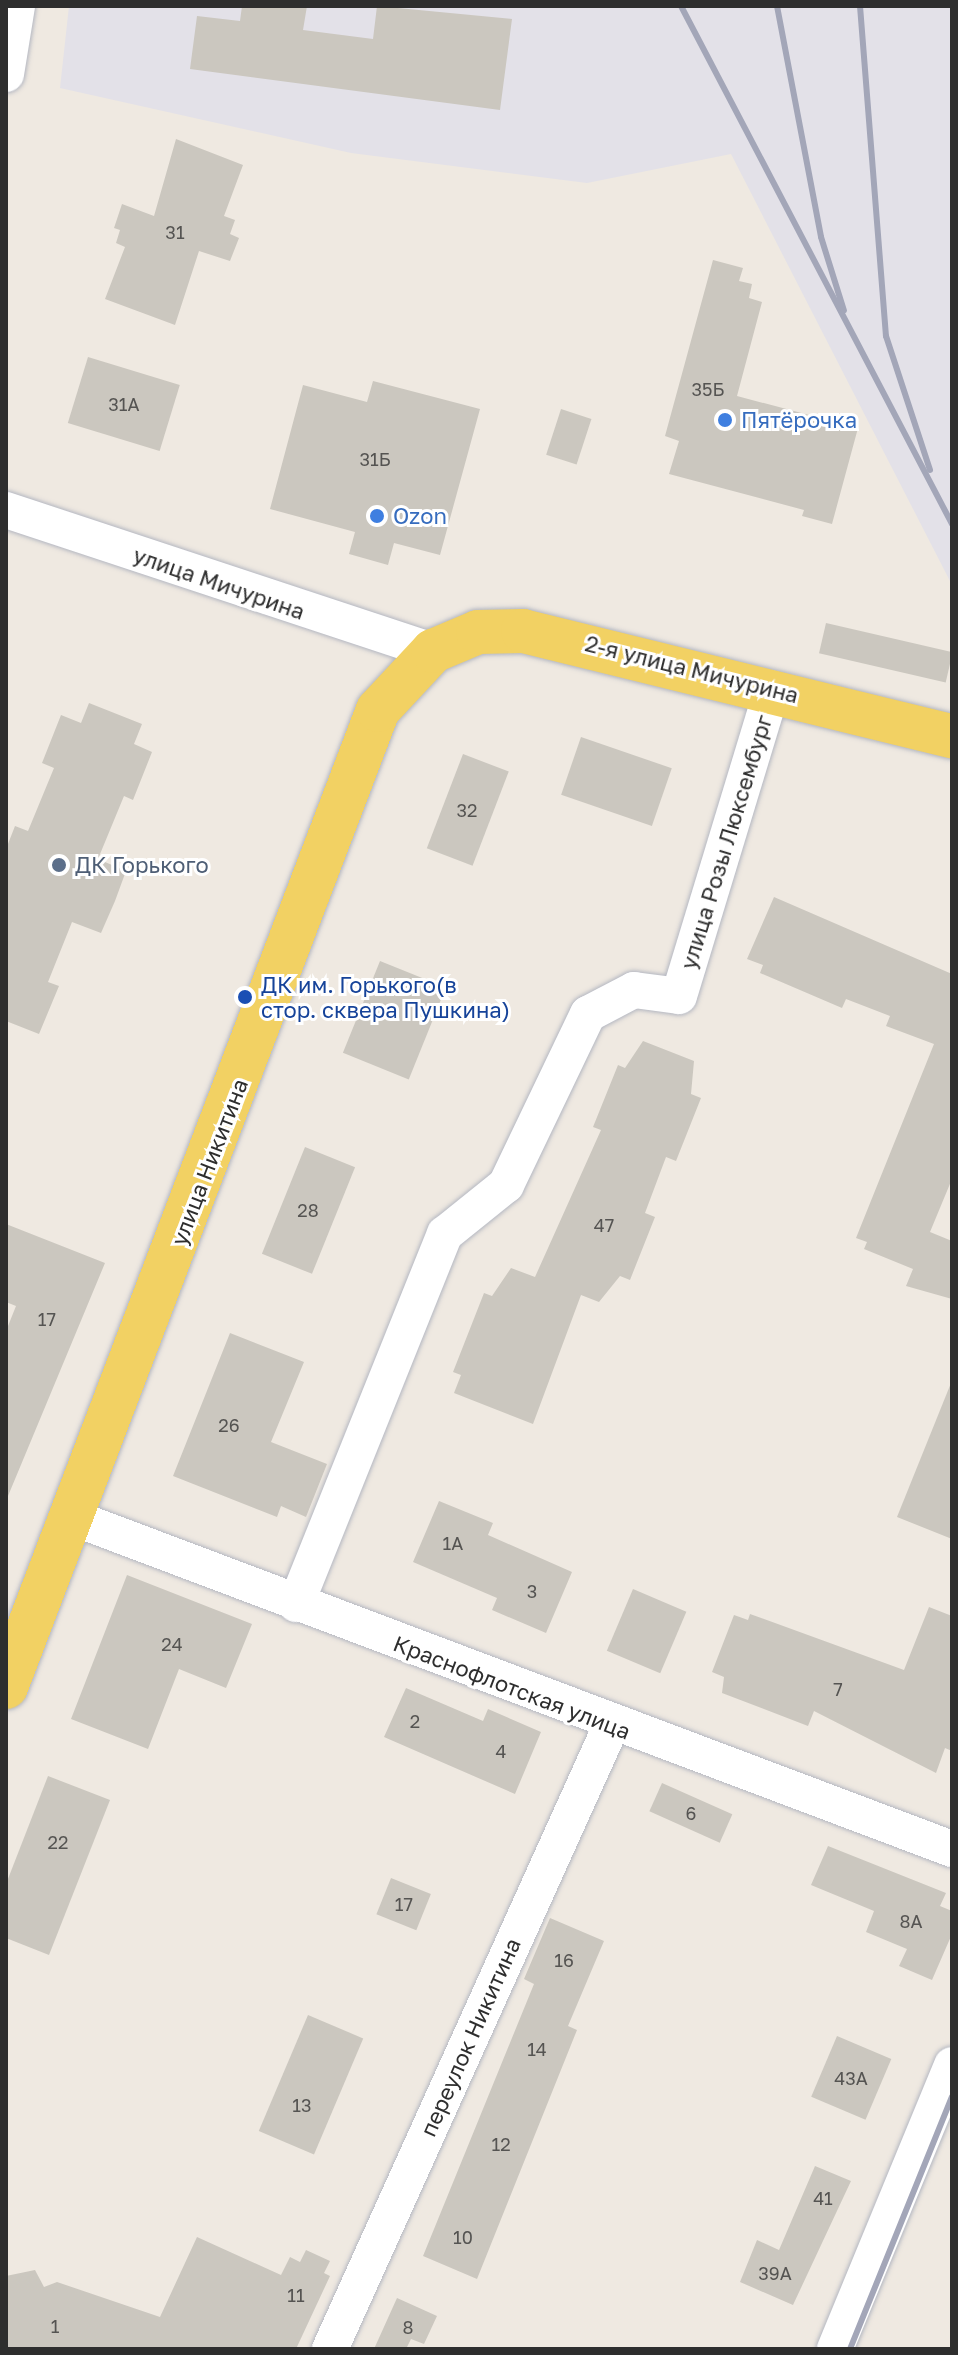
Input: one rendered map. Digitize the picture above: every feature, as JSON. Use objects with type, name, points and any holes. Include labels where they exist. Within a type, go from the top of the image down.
[{"type":"main road","name":"2-я улица Мичурина","points":[[433,651],[478,632],[523,631],[772,689],[952,736]]},
{"type":"main road","name":"улица Никитина","points":[[6,1687],[74,1518],[378,710],[433,651]]},
{"type":"street","points":[[6,74],[17,6]]},
{"type":"street","name":"улица Мичурина","points":[[6,510],[433,651]]},
{"type":"street","name":"улица Розы Люксембург","points":[[296,1604],[445,1234],[506,1185],[588,1014],[634,990],[679,996],[772,689]]},
{"type":"street","name":"Краснофлотская улица","points":[[74,1518],[611,1726],[952,1849]]},
{"type":"street","name":"переулок Никитина","points":[[330,2349],[611,1726]]},
{"type":"street","points":[[835,2349],[952,2065]]},
{"type":"shaded area","points":[[69,6],[952,6],[952,585],[731,154],[587,183],[351,153],[60,88]]},
{"type":"building","points":[[242,6],[307,6],[303,30],[373,39],[377,6],[512,19],[500,110],[190,69],[197,16],[240,21]]},
{"type":"building","points":[[176,139],[243,165],[224,216],[235,220],[230,234],[239,238],[230,261],[199,251],[175,325],[105,299],[125,247],[116,243],[120,230],[114,228],[122,204],[154,216]]},
{"type":"building","points":[[713,260],[743,268],[739,281],[752,284],[749,298],[762,302],[737,396],[858,428],[832,524],[802,516],[804,510],[669,474],[679,441],[665,436]]},
{"type":"building","points":[[88,357],[180,385],[160,451],[68,423]]},
{"type":"building","points":[[373,381],[480,409],[440,555],[394,543],[388,565],[349,554],[355,532],[270,509],[303,385],[367,402]]},
{"type":"building","points":[[561,409],[591,419],[577,465],[546,455]]},
{"type":"building","points":[[826,623],[952,652],[946,682],[819,653]]},
{"type":"building","name":"ДК Горького","points":[[89,703],[142,724],[134,744],[152,752],[133,800],[124,796],[98,859],[126,871],[115,901],[101,933],[72,922],[48,982],[59,986],[39,1034],[6,1021],[6,849],[15,826],[28,831],[54,768],[42,763],[61,715],[81,723]]},
{"type":"building","points":[[581,737],[672,768],[652,826],[561,795]]},
{"type":"building","points":[[463,754],[509,772],[473,866],[427,848]]},
{"type":"building","points":[[774,897],[952,974],[952,1179],[930,1232],[952,1241],[952,1299],[906,1286],[913,1269],[864,1249],[867,1242],[856,1238],[934,1044],[886,1026],[890,1016],[846,999],[842,1008],[760,973],[763,965],[747,959]]},
{"type":"building","points":[[380,961],[446,988],[409,1079],[343,1053]]},
{"type":"building","points":[[643,1041],[694,1061],[691,1094],[701,1098],[676,1161],[666,1157],[645,1213],[655,1217],[630,1280],[620,1276],[599,1302],[581,1295],[533,1424],[454,1393],[461,1375],[453,1372],[484,1293],[492,1296],[511,1268],[535,1277],[601,1130],[593,1127],[618,1065],[625,1068]]},
{"type":"building","points":[[305,1147],[355,1167],[312,1274],[262,1254]]},
{"type":"building","points":[[6,1224],[105,1263],[8,1496],[6,1331],[16,1306],[6,1302]]},
{"type":"building","points":[[230,1333],[304,1362],[271,1442],[327,1464],[306,1517],[281,1506],[277,1517],[173,1476]]},
{"type":"building","points":[[952,1384],[952,1539],[897,1517]]},
{"type":"building","points":[[439,1501],[493,1523],[488,1535],[572,1572],[546,1633],[492,1610],[497,1598],[413,1562]]},
{"type":"building","points":[[127,1575],[252,1624],[226,1688],[179,1669],[148,1749],[71,1719]]},
{"type":"building","points":[[633,1589],[686,1612],[660,1673],[607,1651]]},
{"type":"building","points":[[929,1607],[952,1616],[952,1751],[945,1748],[936,1773],[814,1711],[808,1726],[722,1693],[724,1677],[712,1672],[734,1615],[748,1620],[750,1614],[904,1670]]},
{"type":"building","points":[[406,1688],[483,1721],[488,1709],[541,1732],[515,1794],[384,1737]]},
{"type":"building","points":[[48,1776],[110,1800],[49,1955],[6,1938],[6,1884]]},
{"type":"building","points":[[662,1783],[732,1814],[720,1843],[649,1811]]},
{"type":"building","points":[[828,1846],[946,1893],[940,1906],[952,1911],[952,1934],[932,1980],[899,1966],[907,1949],[866,1932],[874,1911],[811,1885]]},
{"type":"building","points":[[391,1878],[431,1894],[416,1930],[376,1914]]},
{"type":"building","points":[[550,1918],[604,1941],[568,2026],[577,2030],[477,2279],[423,2256],[534,1984],[524,1979]]},
{"type":"building","points":[[308,2015],[363,2038],[314,2154],[259,2131]]},
{"type":"building","points":[[837,2036],[891,2059],[866,2120],[811,2097]]},
{"type":"building","points":[[815,2166],[851,2181],[793,2305],[740,2282],[757,2240],[779,2250]]},
{"type":"building","points":[[197,2237],[281,2275],[290,2257],[300,2262],[306,2250],[330,2261],[324,2273],[330,2276],[296,2349],[6,2349],[6,2276],[35,2270],[44,2287],[57,2282],[160,2317]]},
{"type":"building","points":[[397,2298],[437,2316],[424,2344],[411,2339],[406,2349],[374,2349]]},
{"type":"railway","points":[[681,6],[952,524]]},
{"type":"railway","points":[[777,6],[821,237],[844,311]]},
{"type":"railway","points":[[860,6],[886,336],[930,470]]},
{"type":"railway","points":[[850,2349],[952,2097]]},
{"type":"place","name":"Пятёрочка","points":[[725,420]]},
{"type":"place","name":"Ozon","points":[[377,516]]},
{"type":"place","name":"ДК Горького","points":[[59,865]]},
{"type":"place","name":"ДК им. Горького(в стор. сквера Пушкина)","points":[[245,997]]}]
